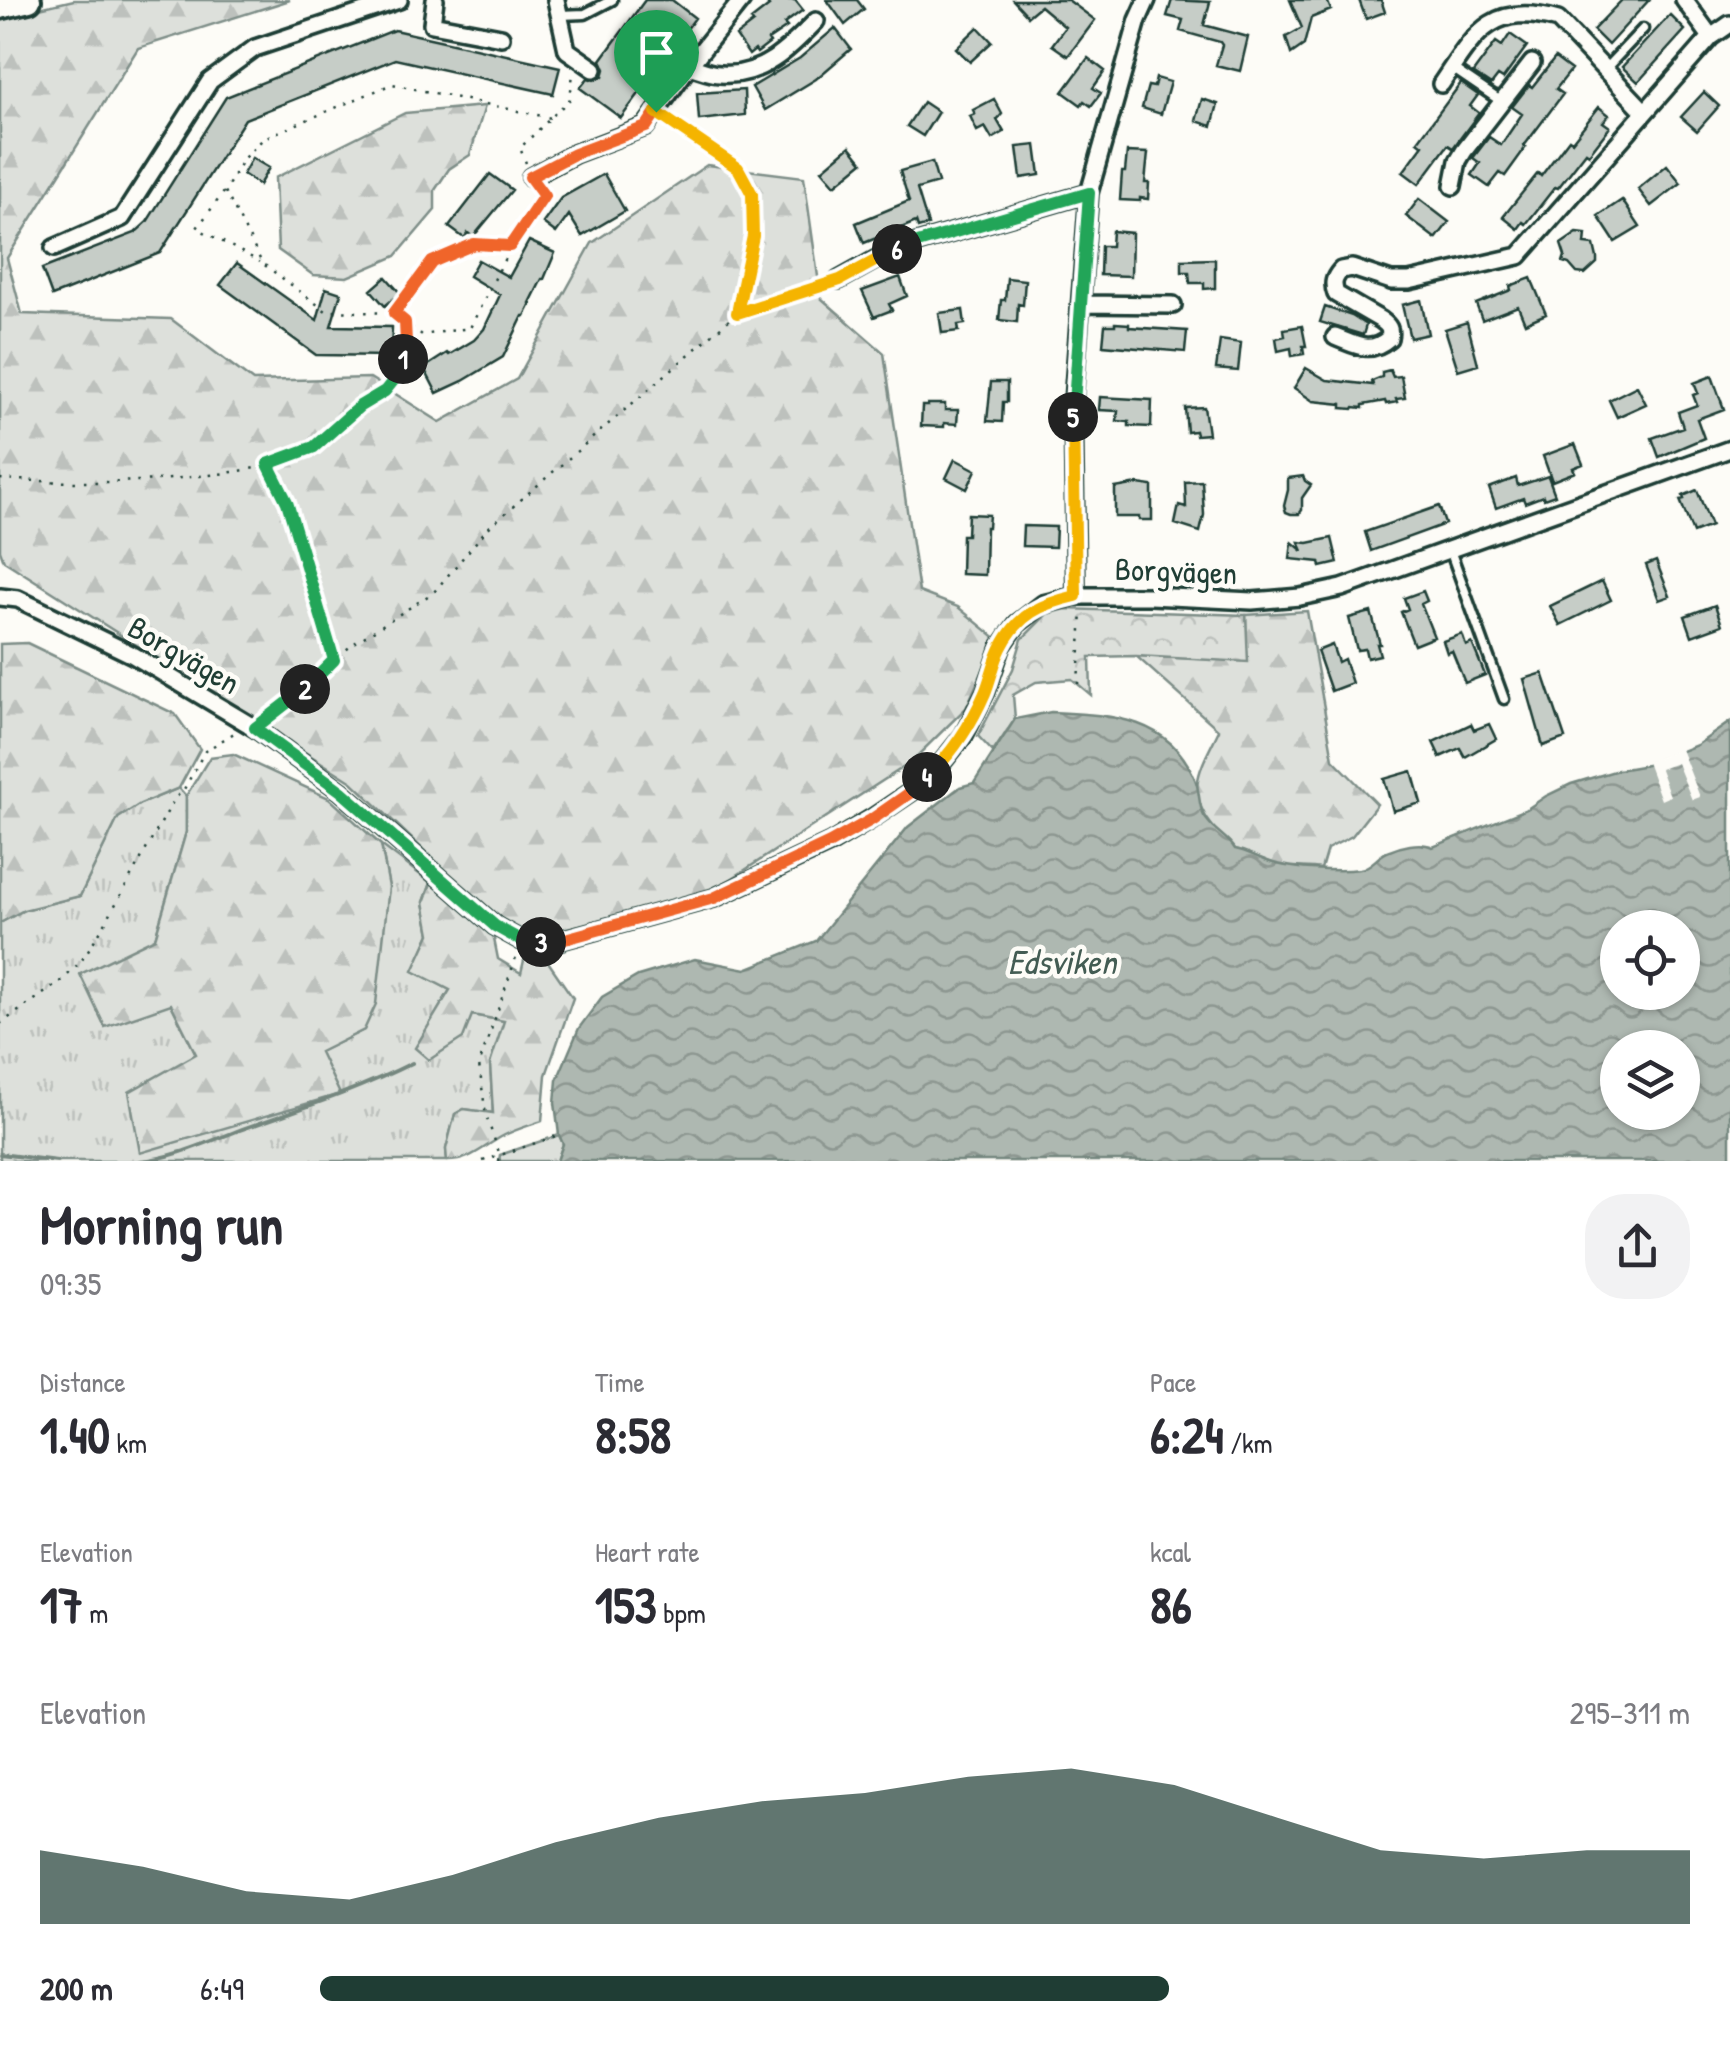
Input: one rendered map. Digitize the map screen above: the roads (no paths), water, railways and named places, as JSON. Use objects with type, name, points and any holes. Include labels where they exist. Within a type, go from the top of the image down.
[{"type":"main road","points":[[0,6],[29,0]]},
{"type":"street","points":[[54,248],[122,218],[210,80],[255,48],[399,0]]},
{"type":"street","points":[[436,0],[432,24],[502,37]]},
{"type":"street","points":[[530,177],[574,154],[646,127],[742,0]]},
{"type":"street","points":[[1080,596],[1072,401],[1089,193],[1147,0]]},
{"type":"street","points":[[1684,0],[1712,38]]},
{"type":"street","points":[[558,7],[567,50],[594,69]]},
{"type":"street","points":[[1441,84],[1476,32],[1518,14],[1540,15],[1558,20],[1645,112]]},
{"type":"street","points":[[689,66],[718,74],[738,74],[768,65],[816,21]]},
{"type":"street","points":[[1335,338],[1375,348],[1391,332],[1382,320],[1336,294],[1333,286],[1341,270],[1352,268],[1392,281],[1408,281],[1519,256],[1712,38],[1730,24]]},
{"type":"street","points":[[1453,186],[1458,160],[1532,63]]},
{"type":"street","points":[[840,280],[893,250],[1089,193]]},
{"type":"street","points":[[1080,304],[1174,305]]},
{"type":"street","name":"Borgvägen","points":[[0,597],[18,600],[133,655],[255,728],[341,791],[495,926],[522,941],[554,942],[714,898],[871,820],[914,790],[964,735],[986,691],[1001,647],[1017,624],[1042,604],[1080,596],[1252,602],[1342,588],[1730,449]]},
{"type":"lane","points":[[558,7],[585,14],[612,0]]},
{"type":"lane","points":[[1605,69],[1643,29]]},
{"type":"lane","points":[[1452,68],[1502,102]]},
{"type":"lane","points":[[1450,550],[1504,699]]},
{"type":"water","name":"Edsviken","points":[[1051,712],[1116,718],[1154,731],[1170,742],[1197,783],[1204,816],[1235,849],[1285,866],[1364,868],[1392,850],[1422,844],[1433,847],[1527,809],[1571,784],[1647,765],[1697,745],[1730,722],[1730,1161],[557,1161],[563,1144],[555,1103],[557,1080],[579,1028],[602,997],[638,976],[695,959],[746,969],[816,941],[908,827],[960,787],[974,783],[1015,719]]},
{"type":"waterway","points":[[140,1161],[189,1149],[348,1091],[412,1063]]},
{"type":"waterway","points":[[0,1154],[57,1161]]}]
